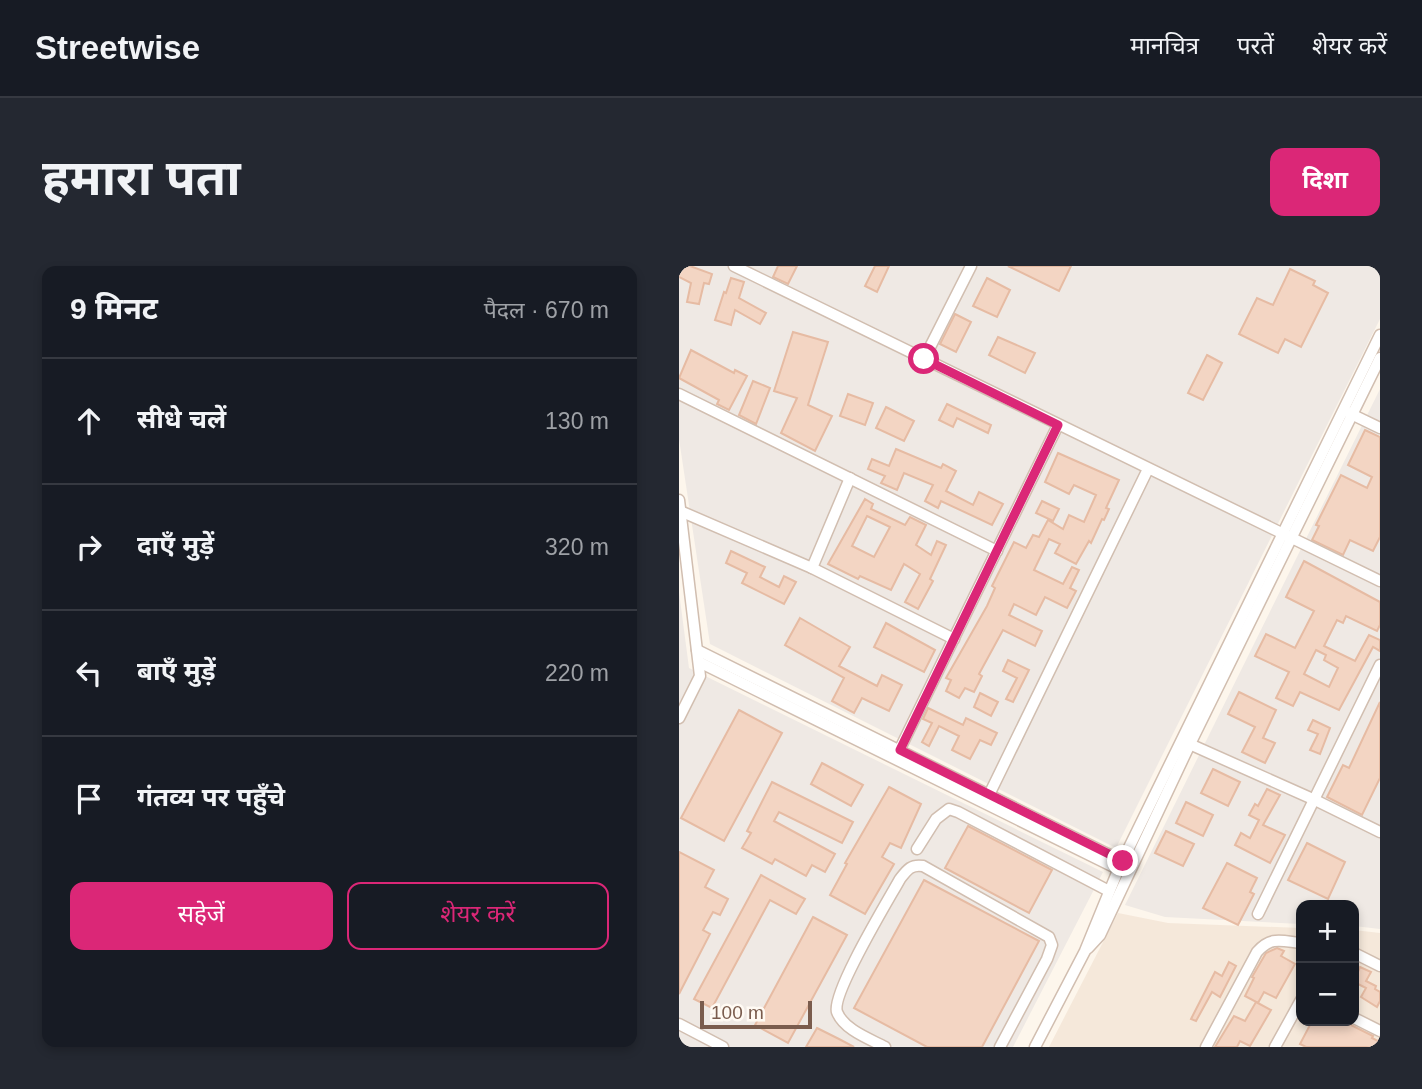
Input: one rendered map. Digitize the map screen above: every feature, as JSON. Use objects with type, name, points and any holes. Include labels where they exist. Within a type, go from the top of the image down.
[{"type":"street","points":[[734,266],[1380,581]]},
{"type":"street","points":[[924,359],[971,266]]},
{"type":"street","points":[[1035,1047],[1085,951],[1121,865],[1186,742],[1348,412],[1380,335]]},
{"type":"street","points":[[1348,412],[1380,358]]},
{"type":"street","points":[[679,394],[997,551]]},
{"type":"street","points":[[1348,412],[1380,428]]},
{"type":"street","points":[[898,755],[1058,425]]},
{"type":"street","points":[[987,799],[1148,469]]},
{"type":"street","points":[[812,568],[850,478]]},
{"type":"street","points":[[680,505],[954,639]]},
{"type":"street","points":[[679,718],[700,676],[680,505]]},
{"type":"street","points":[[697,650],[898,755]]},
{"type":"street","points":[[699,662],[898,755],[1131,870]]},
{"type":"street","points":[[1258,914],[1380,665]]},
{"type":"street","points":[[1186,742],[1380,832]]},
{"type":"street","points":[[1085,951],[1100,935],[1186,742]]},
{"type":"street","points":[[918,849],[936,818],[949,809],[1109,891]]},
{"type":"street","points":[[885,1047],[848,1025],[837,1012],[837,1003],[845,978],[900,879],[916,864],[1049,937],[1052,944],[1047,958],[1000,1047]]},
{"type":"street","points":[[1206,1047],[1257,952],[1272,940],[1296,942]]},
{"type":"street","points":[[1359,956],[1380,966]]},
{"type":"street","points":[[1277,1046],[1296,1010]]},
{"type":"street","points":[[1359,1020],[1380,1031]]},
{"type":"street","points":[[679,1024],[723,1047]]},
{"type":"shaded area","points":[[679,266],[1380,266],[1380,319],[1116,848],[710,644],[679,439]]},
{"type":"shaded area","points":[[1380,389],[1380,929],[1359,927],[1359,900],[1296,900],[1296,924],[1165,917],[1125,905]]},
{"type":"shaded area","points":[[679,592],[689,668],[1103,872],[1013,1047],[679,1047]]},
{"type":"shaded area","points":[[1118,913],[1168,923],[1296,928],[1296,1026],[1359,1026],[1359,931],[1380,933],[1380,1047],[1049,1047]]},
{"type":"building","points":[[679,266],[690,266],[712,274],[709,284],[704,283],[699,304],[687,302],[691,283],[679,277]]},
{"type":"building","points":[[778,266],[797,266],[788,284],[773,277]]},
{"type":"building","points":[[875,266],[889,266],[877,292],[865,286]]},
{"type":"building","points":[[1008,266],[1071,266],[1059,291]]},
{"type":"building","points":[[1290,269],[1315,281],[1313,285],[1328,293],[1301,347],[1285,339],[1278,353],[1239,334],[1257,298],[1273,305]]},
{"type":"building","points":[[731,278],[744,282],[739,298],[766,313],[760,324],[735,310],[731,325],[715,320]]},
{"type":"building","points":[[987,278],[1010,290],[997,317],[973,306]]},
{"type":"building","points":[[955,314],[971,322],[956,352],[940,344]]},
{"type":"building","points":[[793,332],[828,342],[808,405],[832,416],[815,451],[781,433],[797,398],[774,391]]},
{"type":"building","points":[[998,337],[1035,353],[1025,373],[989,355]]},
{"type":"building","points":[[691,350],[734,373],[735,370],[747,376],[729,410],[717,404],[719,400],[679,378]]},
{"type":"building","points":[[1207,355],[1222,363],[1203,400],[1188,393]]},
{"type":"building","points":[[753,381],[770,388],[756,424],[739,415]]},
{"type":"building","points":[[848,394],[873,403],[865,425],[840,416]]},
{"type":"building","points":[[947,404],[991,425],[988,433],[957,418],[953,427],[939,420]]},
{"type":"building","points":[[886,407],[914,421],[904,441],[876,428]]},
{"type":"building","points":[[1365,430],[1380,437],[1380,537],[1373,551],[1350,540],[1343,555],[1312,540],[1319,526],[1316,525],[1341,475],[1367,488],[1372,477],[1348,465]]},
{"type":"building","points":[[896,449],[941,468],[943,464],[956,471],[946,491],[973,505],[979,492],[1003,504],[992,525],[941,501],[938,508],[925,501],[933,485],[904,473],[897,490],[881,483],[885,476],[868,469],[872,459],[889,466]]},
{"type":"building","points":[[1058,453],[1119,480],[1106,508],[1109,509],[1104,520],[1102,519],[1091,543],[1089,541],[1076,564],[1055,553],[1060,544],[1049,539],[1034,570],[1063,584],[1072,567],[1079,570],[1070,588],[1076,591],[1067,608],[1045,597],[1036,615],[1014,604],[1009,615],[1042,631],[1035,646],[1003,630],[979,674],[982,676],[974,692],[965,688],[959,698],[946,691],[951,680],[946,678],[987,606],[995,588],[992,586],[1014,542],[1026,548],[1033,535],[1039,537],[1048,520],[1063,529],[1069,515],[1084,522],[1096,495],[1074,485],[1069,494],[1045,482]]},
{"type":"building","points":[[865,499],[873,504],[871,509],[905,525],[910,517],[926,525],[916,545],[931,555],[937,541],[946,545],[930,579],[933,581],[918,609],[905,602],[920,574],[904,564],[891,590],[860,576],[858,579],[828,564]],"holes":[[[867,516],[890,527],[874,557],[852,546]]]},
{"type":"building","points":[[1042,501],[1059,509],[1053,521],[1036,513]]},
{"type":"building","points":[[731,551],[765,567],[760,577],[779,587],[784,576],[796,582],[784,604],[742,583],[747,573],[726,563]]},
{"type":"building","points":[[1304,561],[1380,602],[1380,625],[1377,631],[1346,616],[1343,623],[1337,620],[1324,646],[1355,661],[1369,635],[1380,640],[1380,651],[1373,647],[1339,710],[1300,692],[1293,706],[1276,698],[1289,672],[1255,656],[1266,634],[1295,648],[1314,611],[1286,597]],"holes":[[[1316,650],[1326,655],[1324,660],[1338,668],[1329,687],[1304,674]]]},
{"type":"building","points":[[800,618],[850,647],[839,666],[877,686],[882,675],[902,685],[889,711],[862,698],[854,713],[832,701],[844,678],[785,645]]},
{"type":"building","points":[[886,623],[935,650],[924,672],[874,647]]},
{"type":"building","points":[[1008,660],[1029,670],[1013,702],[1006,699],[1017,678],[1003,671]]},
{"type":"building","points":[[1239,692],[1276,710],[1263,738],[1275,743],[1265,763],[1242,752],[1255,727],[1228,714]]},
{"type":"building","points":[[980,693],[998,702],[991,716],[974,707]]},
{"type":"building","points":[[1380,702],[1380,778],[1362,815],[1327,797],[1343,765],[1349,768]]},
{"type":"building","points":[[928,708],[963,725],[966,718],[997,733],[991,745],[980,740],[970,759],[952,750],[959,736],[939,726],[929,746],[922,742],[932,723],[923,719]]},
{"type":"building","points":[[739,710],[782,733],[724,841],[681,818]]},
{"type":"building","points":[[1313,720],[1330,728],[1320,754],[1310,750],[1318,734],[1308,730]]},
{"type":"building","points":[[822,763],[863,785],[851,806],[811,784]]},
{"type":"building","points":[[1213,769],[1240,782],[1228,806],[1201,793]]},
{"type":"building","points":[[772,782],[853,822],[842,843],[779,812],[774,821],[835,854],[825,872],[812,865],[806,876],[775,859],[772,864],[742,848],[751,833],[747,831]]},
{"type":"building","points":[[889,787],[921,804],[901,848],[890,843],[882,857],[894,864],[865,914],[830,895],[847,864],[845,863]]},
{"type":"building","points":[[1267,789],[1280,795],[1263,825],[1285,835],[1270,863],[1235,845],[1241,833],[1250,838],[1259,820],[1249,815],[1255,804],[1258,806]]},
{"type":"building","points":[[1186,802],[1213,815],[1203,836],[1176,823]]},
{"type":"building","points":[[968,826],[1052,870],[1029,913],[945,868]]},
{"type":"building","points":[[1166,831],[1194,844],[1183,866],[1155,853]]},
{"type":"building","points":[[1307,843],[1345,862],[1328,899],[1288,880]]},
{"type":"building","points":[[679,852],[714,870],[705,887],[728,899],[720,915],[713,912],[703,930],[710,934],[679,994]]},
{"type":"building","points":[[1227,863],[1257,878],[1250,892],[1254,894],[1238,925],[1203,908]]},
{"type":"building","points":[[761,875],[805,899],[796,914],[770,900],[712,1008],[694,999]]},
{"type":"building","points":[[924,880],[1039,941],[982,1047],[927,1047],[854,1008]]},
{"type":"building","points":[[813,917],[847,935],[788,1043],[755,1025]]},
{"type":"building","points":[[1277,948],[1284,951],[1281,956],[1295,964],[1276,998],[1264,992],[1258,1003],[1245,996],[1266,953]]},
{"type":"building","points":[[1229,962],[1236,966],[1220,997],[1212,992],[1196,1021],[1191,1019],[1215,972],[1222,976]]},
{"type":"building","points":[[1360,967],[1371,972],[1366,981],[1376,986],[1375,989],[1380,992],[1377,1007],[1361,997],[1366,988],[1359,984]]},
{"type":"building","points":[[1256,1002],[1271,1010],[1250,1046],[1240,1041],[1237,1047],[1215,1047],[1234,1016],[1245,1021]]},
{"type":"building","points":[[1309,1026],[1353,1026],[1373,1036],[1372,1038],[1380,1042],[1380,1047],[1306,1047],[1300,1044]]},
{"type":"building","points":[[817,1028],[839,1039],[854,1047],[806,1047]]},
{"type":"route","points":[[924,359],[1058,425],[900,750],[1123,861]]}]
